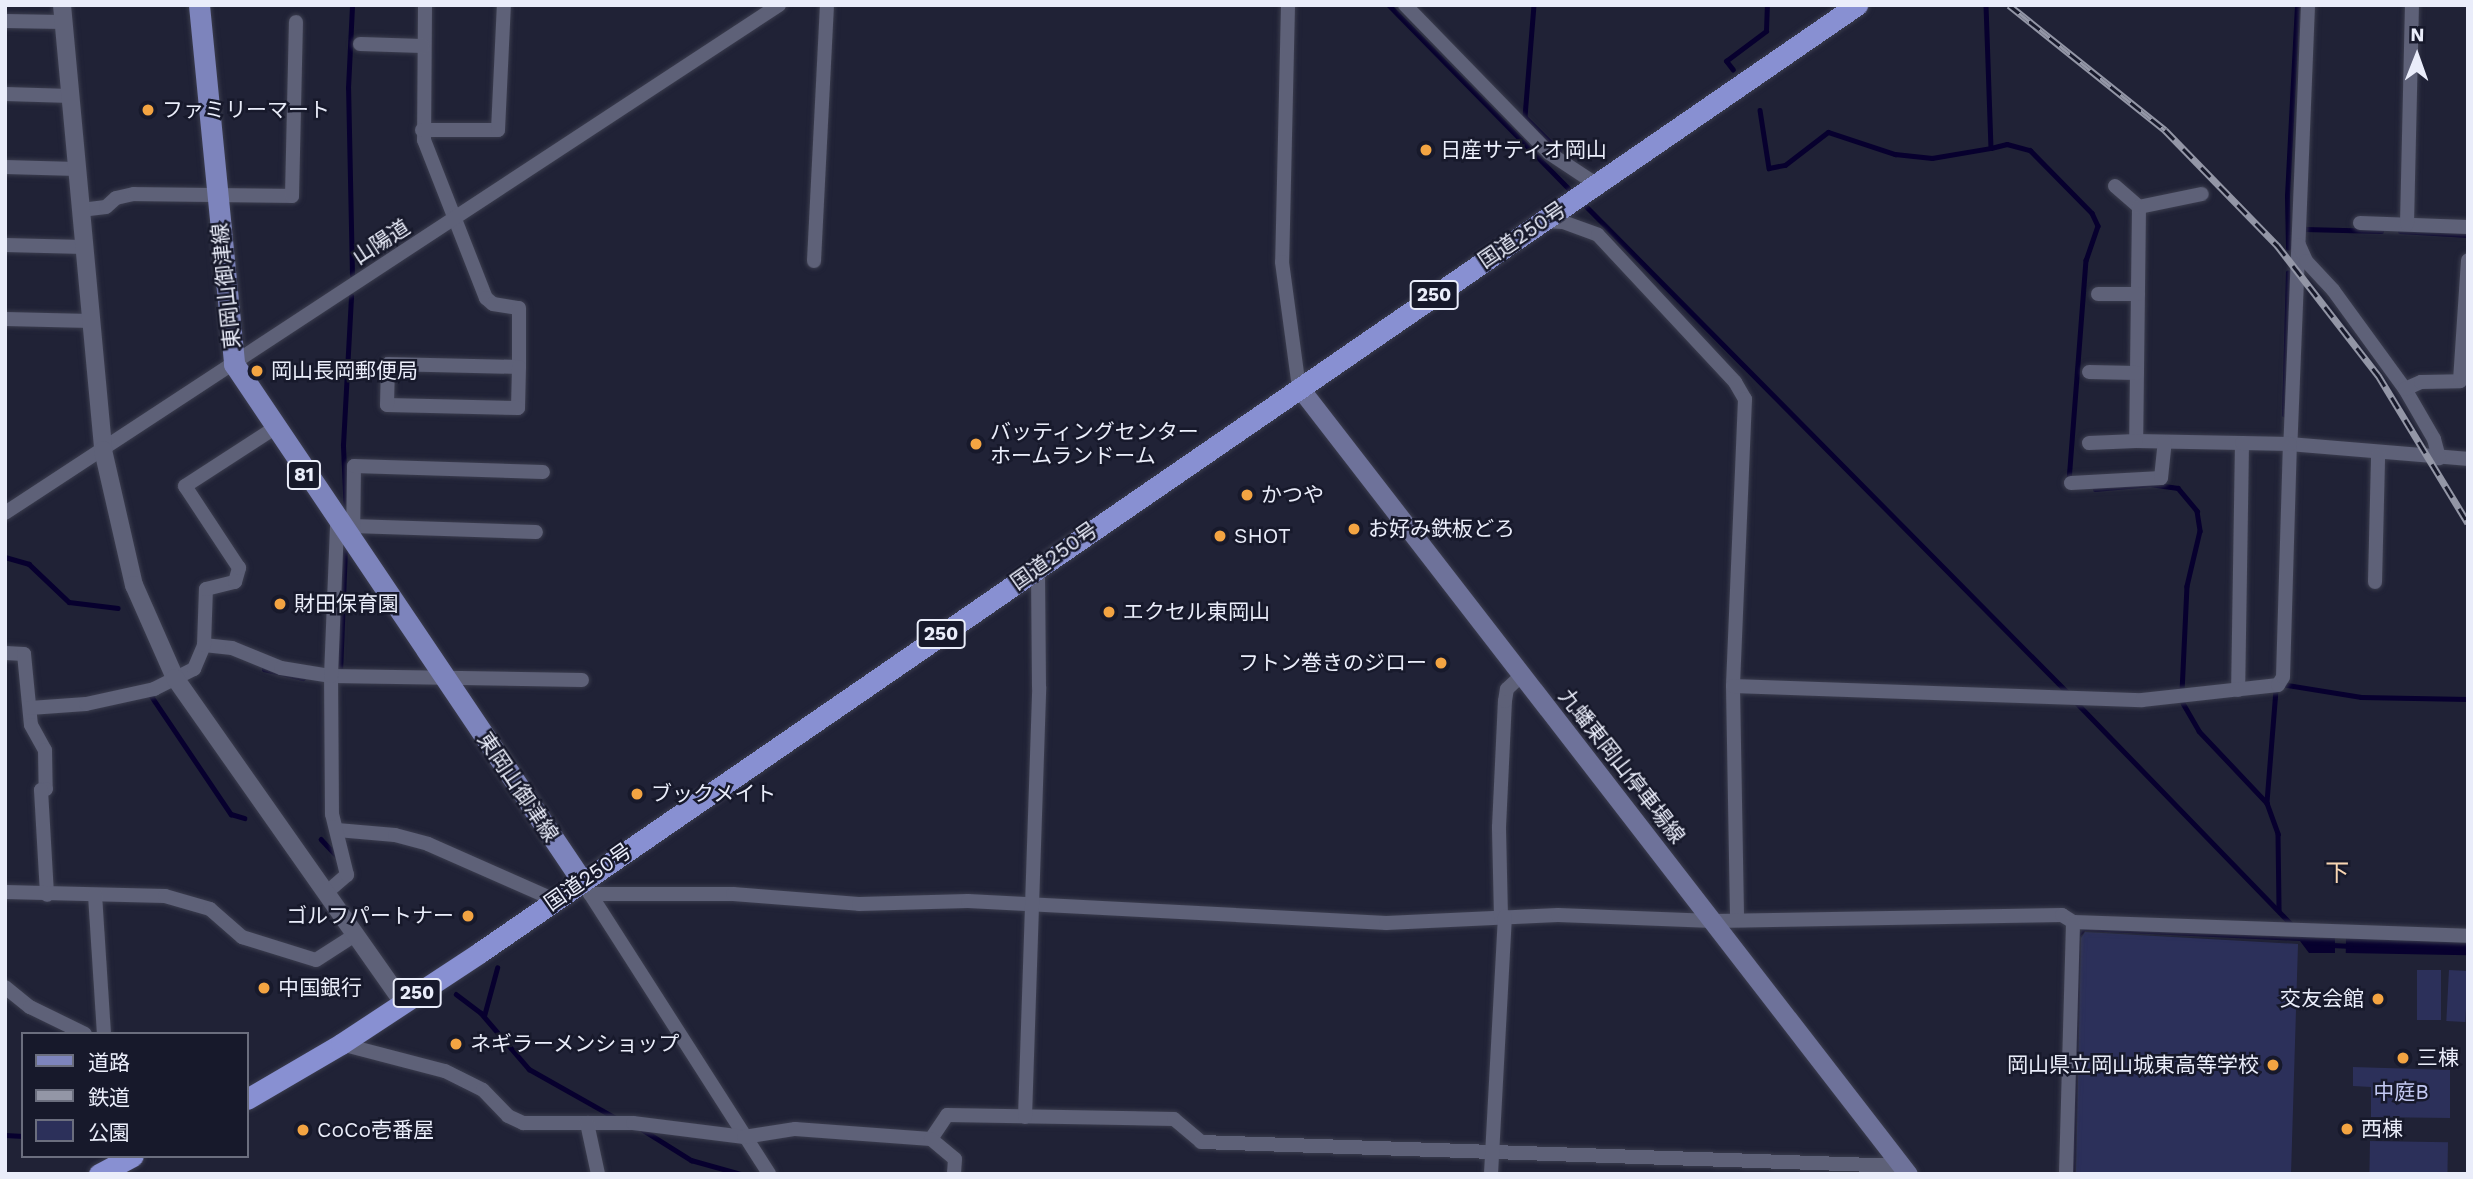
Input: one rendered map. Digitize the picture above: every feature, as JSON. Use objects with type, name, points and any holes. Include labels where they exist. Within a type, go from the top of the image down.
[{"type":"highway","name":"国道250号","points":[[248,1098],[347,1046],[403,1002],[555,900],[586,887],[1038,567],[1857,5]]},
{"type":"highway","points":[[105,1168],[128,1158]]},
{"type":"main road","name":"東岡山御津線","points":[[199,5],[233,364],[274,429],[348,530],[586,887]]},
{"type":"main road","name":"九蟠東岡山停車場線","points":[[1299,387],[1905,1170]]},
{"type":"street","points":[[425,5],[423,135],[486,298],[493,304],[519,308],[519,367],[518,408],[387,405],[388,364],[519,367]]},
{"type":"street","points":[[423,135],[498,130],[504,5]]},
{"type":"street","name":"山陽道","points":[[5,513],[779,5]]},
{"type":"street","points":[[814,261],[827,5]]},
{"type":"street","points":[[1288,5],[1282,262],[1299,387]]},
{"type":"street","points":[[1405,5],[1549,153],[1593,187]]},
{"type":"street","points":[[1733,686],[2142,700],[2277,685],[2308,5]]},
{"type":"street","points":[[2407,224],[2412,5]]},
{"type":"street","points":[[5,21],[63,14],[103,450],[134,585],[175,678],[403,1002]]},
{"type":"street","points":[[81,211],[106,207],[116,198],[134,194],[292,196],[296,22]]},
{"type":"street","points":[[360,44],[423,46]]},
{"type":"street","points":[[5,94],[71,96]]},
{"type":"street","points":[[5,167],[78,169]]},
{"type":"street","points":[[2116,186],[2139,206],[2136,442]]},
{"type":"street","points":[[2139,206],[2202,194]]},
{"type":"street","points":[[1543,221],[1563,222],[1598,235],[1735,382],[1745,400],[1733,686],[1737,920]]},
{"type":"street","points":[[2360,223],[2468,227]]},
{"type":"street","points":[[2299,243],[2306,261],[2333,290],[2405,389],[2434,439],[2439,458]]},
{"type":"street","points":[[5,245],[84,247]]},
{"type":"street","points":[[2405,389],[2421,382],[2464,382],[2468,260]]},
{"type":"street","points":[[2098,294],[2138,294]]},
{"type":"street","points":[[5,319],[91,321]]},
{"type":"street","points":[[2089,372],[2137,373]]},
{"type":"street","points":[[30,708],[86,704],[148,690],[194,669],[204,645],[206,589],[234,582],[239,568],[185,486],[274,429]]},
{"type":"street","points":[[2071,483],[2161,478],[2165,442]]},
{"type":"street","points":[[2089,443],[2286,444],[2378,455],[2468,459]]},
{"type":"street","points":[[2238,690],[2242,443]]},
{"type":"street","points":[[2375,582],[2378,455]]},
{"type":"street","points":[[326,893],[347,875],[332,814],[331,676],[354,466],[543,472]]},
{"type":"street","points":[[348,530],[536,532]]},
{"type":"street","points":[[1025,1117],[1038,567]]},
{"type":"street","points":[[204,645],[232,648],[281,668],[331,676],[582,680]]},
{"type":"street","points":[[5,653],[24,654],[31,725],[46,750],[46,789],[41,790],[47,895]]},
{"type":"street","points":[[1491,1174],[1503,917],[1499,827],[1505,701],[1507,689],[1522,675]]},
{"type":"street","points":[[337,830],[395,835],[428,844],[555,900]]},
{"type":"street","points":[[586,887],[733,894],[778,901],[968,901],[1387,923],[1503,917],[1713,921],[2062,915],[2073,922],[2313,933],[2468,936]]},
{"type":"street","points":[[586,887],[769,1174]]},
{"type":"street","points":[[5,892],[164,896],[210,909],[242,937],[316,960],[355,935]]},
{"type":"street","points":[[95,895],[104,1032]]},
{"type":"street","points":[[2066,1174],[2073,922]]},
{"type":"street","points":[[5,987],[30,1007],[81,1032]]},
{"type":"street","points":[[347,1046],[445,1071],[483,1090],[508,1116],[523,1123],[633,1123],[744,1137],[795,1129],[931,1139],[955,1159],[954,1174]]},
{"type":"street","points":[[931,1139],[947,1115],[1174,1119],[1201,1142],[1905,1170]]},
{"type":"street","points":[[587,1123],[598,1174]]},
{"type":"green space","points":[[2085,932],[2298,944],[2291,1174],[2076,1174],[2081,938]]},
{"type":"green space","points":[[2417,970],[2441,970],[2441,1020],[2417,1020]]},
{"type":"green space","points":[[2449,970],[2468,971],[2465,1022],[2446,1021]]},
{"type":"green space","name":"中庭B","points":[[2353,1067],[2450,1070],[2450,1118],[2371,1117],[2371,1087],[2353,1086]]},
{"type":"green space","points":[[2370,1141],[2448,1142],[2447,1174],[2369,1174]]},
{"type":"shaded area","points":[[2081,927],[2292,937],[2308,927],[2315,938],[2335,938],[2335,953],[2309,953],[2300,941],[2085,931],[2080,937],[2075,1174],[2071,1174],[2076,929]]},
{"type":"shaded area","points":[[2346,938],[2468,940],[2468,955],[2346,953]]},
{"type":"waterway","points":[[352,5],[348,88],[352,275]]},
{"type":"waterway","points":[[1389,5],[1572,192]]},
{"type":"waterway","points":[[1534,5],[1525,117],[1559,151]]},
{"type":"waterway","points":[[1733,70],[1726,61],[1766,31],[1767,5]]},
{"type":"waterway","points":[[1986,5],[1991,148],[2007,144],[2030,150],[2092,213],[2098,226],[2086,260],[2069,479]]},
{"type":"waterway","points":[[2288,248],[2287,196],[2297,5]]},
{"type":"waterway","points":[[1760,110],[1769,168],[1785,165],[1828,132],[1895,154],[1932,158],[1991,148]]},
{"type":"waterway","points":[[1583,203],[2069,694]]},
{"type":"waterway","points":[[2305,229],[2381,231]]},
{"type":"waterway","points":[[2400,231],[2468,235]]},
{"type":"waterway","points":[[2284,415],[2288,273]]},
{"type":"waterway","points":[[346,515],[343,445],[351,296]]},
{"type":"waterway","points":[[2095,489],[2150,484],[2178,488],[2197,511],[2200,531],[2187,586],[2182,691]]},
{"type":"waterway","points":[[340,672],[345,545]]},
{"type":"waterway","points":[[5,557],[29,564],[69,602],[118,608]]},
{"type":"waterway","points":[[264,669],[303,678]]},
{"type":"waterway","points":[[2281,684],[2361,697],[2468,699]]},
{"type":"waterway","points":[[2276,690],[2267,803],[2278,834],[2279,910]]},
{"type":"waterway","points":[[150,694],[231,814],[244,818]]},
{"type":"waterway","points":[[2075,701],[2293,926]]},
{"type":"waterway","points":[[2183,703],[2199,731],[2267,803]]},
{"type":"waterway","points":[[321,839],[336,855]]},
{"type":"waterway","points":[[2332,945],[2351,946]]},
{"type":"waterway","points":[[484,1016],[497,968]]},
{"type":"waterway","points":[[456,994],[481,1013],[529,1069],[616,1118]]},
{"type":"waterway","points":[[643,1130],[691,1160],[741,1174]]},
{"type":"waterway","points":[[5,1135],[21,1136]]},
{"type":"railway","points":[[2009,5],[2165,130],[2277,245],[2378,375],[2468,523]]},
{"type":"place","name":"ファミリーマート","points":[[148,110]]},
{"type":"place","name":"日産サティオ岡山","points":[[1426,150]]},
{"type":"place","name":"岡山長岡郵便局","points":[[257,371]]},
{"type":"place","name":"バッティングセンター ホームランドーム","points":[[976,444]]},
{"type":"place","name":"かつや","points":[[1247,495]]},
{"type":"place","name":"お好み鉄板どろ","points":[[1354,529]]},
{"type":"place","name":"SHOT","points":[[1220,536]]},
{"type":"place","name":"財田保育園","points":[[280,604]]},
{"type":"place","name":"エクセル東岡山","points":[[1109,612]]},
{"type":"place","name":"フトン巻きのジロー","points":[[1441,663]]},
{"type":"place","name":"ブックメイト","points":[[637,794]]},
{"type":"place","name":"ゴルフパートナー","points":[[468,916]]},
{"type":"place","name":"中国銀行","points":[[264,988]]},
{"type":"place","name":"交友会館","points":[[2378,999]]},
{"type":"place","name":"ネギラーメンショップ","points":[[456,1044]]},
{"type":"place","name":"三棟","points":[[2403,1058]]},
{"type":"place","name":"岡山県立岡山城東高等学校","points":[[2273,1065]]},
{"type":"place","name":"西棟","points":[[2347,1129]]},
{"type":"place","name":"CoCo壱番屋","points":[[303,1130]]},
{"type":"district","name":"下","points":[[2337,874]]}]
